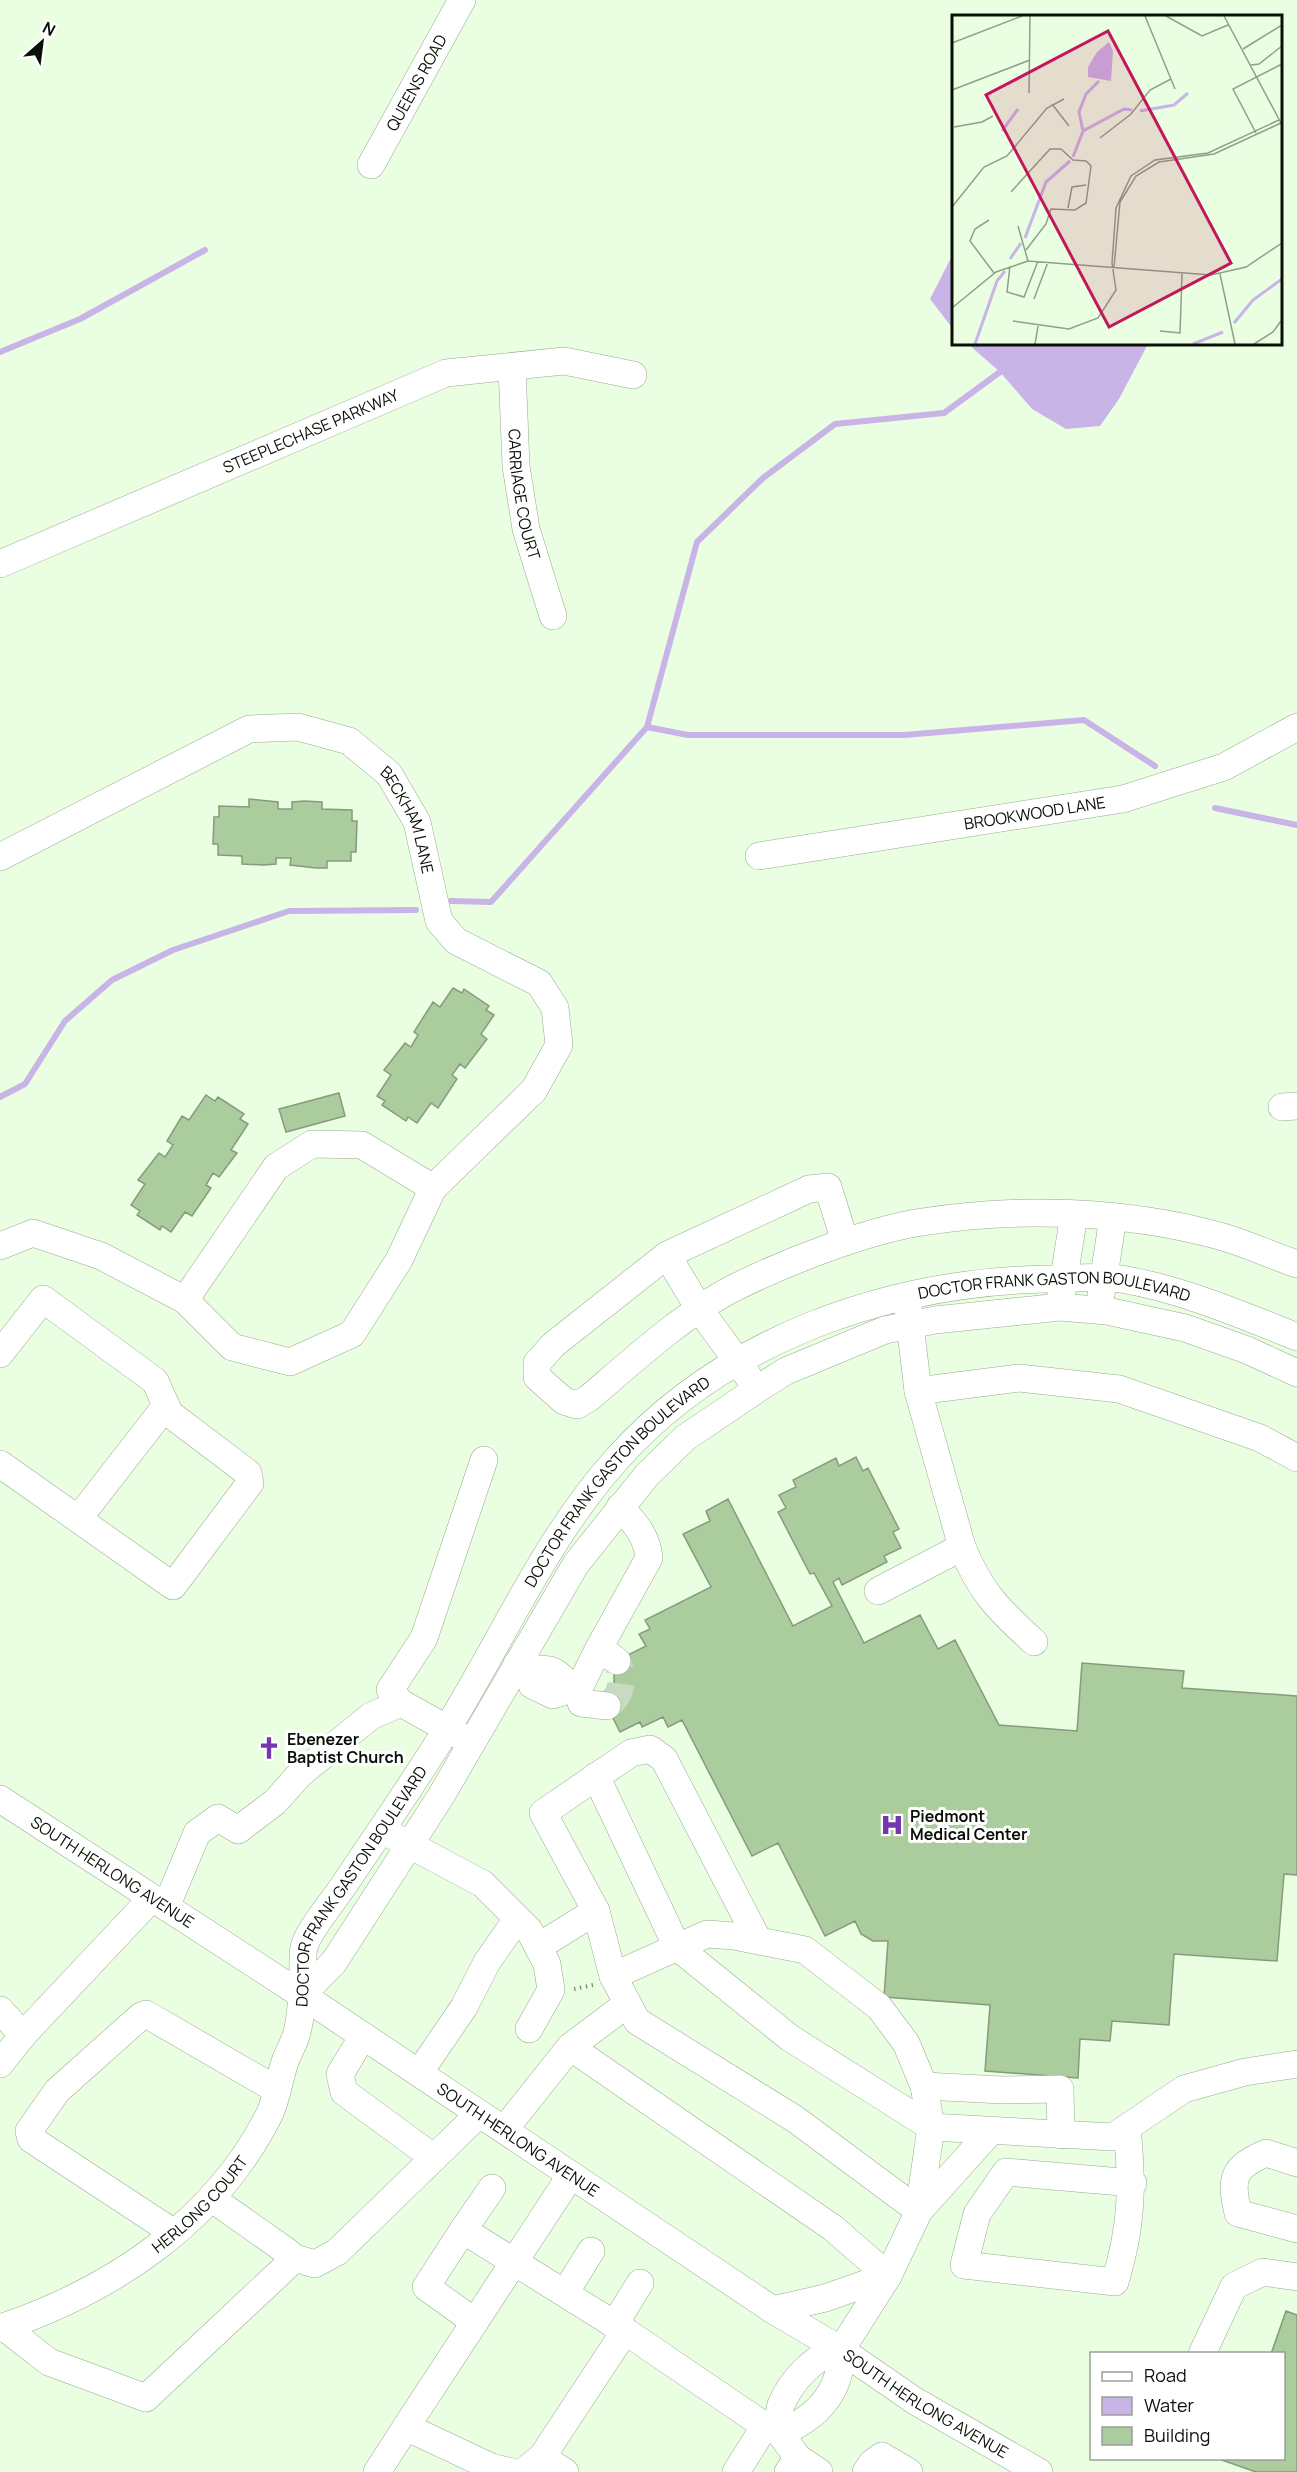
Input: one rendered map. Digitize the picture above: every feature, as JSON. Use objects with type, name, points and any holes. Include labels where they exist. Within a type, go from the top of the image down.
[{"type":"street","name":"QUEENS ROAD","points":[[370,165],[462,0]]},
{"type":"street","name":"STEEPLECHASE PARKWAY","points":[[0,564],[446,373],[564,361],[633,375]]},
{"type":"street","name":"CARRIAGE COURT","points":[[512,367],[518,476],[526,529],[553,616]]},
{"type":"street","name":"BECKHAM LANE","points":[[0,857],[249,729],[298,727],[349,741],[389,774],[417,822],[439,921],[456,941],[539,983],[555,1008],[560,1045],[534,1090],[433,1188],[399,1260],[352,1334],[290,1362],[232,1347],[185,1300],[101,1256],[33,1233],[0,1246]]},
{"type":"street","name":"BROOKWOOD LANE","points":[[759,856],[1123,799],[1224,766],[1297,727]]},
{"type":"street","points":[[185,1300],[276,1167],[312,1144],[362,1145],[433,1188]]},
{"type":"street","points":[[845,1242],[828,1187],[818,1186],[667,1256],[552,1345],[537,1364],[537,1377],[564,1401],[577,1405],[700,1310],[733,1288],[845,1242],[920,1222],[996,1214],[1074,1215],[1155,1222],[1218,1235],[1297,1264]]},
{"type":"street","points":[[1060,1307],[1062,1279],[1074,1215]]},
{"type":"street","points":[[1099,1311],[1113,1218]]},
{"type":"street","points":[[667,1256],[700,1310],[736,1362],[759,1388]]},
{"type":"street","name":"DOCTOR FRANK GASTON BOULEVARD","points":[[302,1995],[304,1945],[448,1727],[537,1570],[578,1509],[616,1460],[696,1388],[736,1362],[842,1311],[926,1290],[968,1284],[1118,1278],[1223,1307],[1297,1337]]},
{"type":"street","points":[[907,1295],[908,1325],[918,1390],[962,1547],[972,1571],[993,1605],[1034,1642]]},
{"type":"street","points":[[0,1354],[43,1299],[155,1381],[170,1414],[248,1473],[250,1484],[173,1586],[0,1464]]},
{"type":"street","name":"DOCTOR FRANK GASTON BOULEVARD","points":[[302,1995],[334,1962],[473,1745],[523,1666],[576,1563],[647,1475],[685,1438],[759,1388],[786,1371],[885,1330],[987,1313],[1060,1307],[1099,1311],[1185,1328],[1247,1350],[1294,1363]]},
{"type":"street","points":[[918,1390],[1019,1378],[1119,1389],[1260,1438],[1297,1458]]},
{"type":"street","points":[[78,1519],[165,1407]]},
{"type":"street","points":[[473,1745],[448,1727],[401,1703],[390,1690],[424,1638],[484,1460]]},
{"type":"street","points":[[575,1689],[608,1654],[650,1558],[648,1545],[641,1531],[620,1507]]},
{"type":"street","points":[[878,1591],[962,1547]]},
{"type":"street","points":[[523,1666],[542,1666],[562,1675],[575,1689],[581,1703],[608,1706]]},
{"type":"street","points":[[0,2064],[23,2035],[159,1903],[197,1833],[218,1818],[238,1830],[275,1802],[300,1774],[370,1716],[401,1703]]},
{"type":"street","points":[[758,1940],[664,1759],[650,1749],[631,1753],[543,1812],[596,1911],[613,1976],[637,2021],[795,2119],[919,2211]]},
{"type":"street","points":[[596,1776],[677,1947],[790,2038],[931,2127],[1113,2137],[1184,2089],[1245,2072],[1297,2064]]},
{"type":"street","name":"SOUTH HERLONG AVENUE","points":[[2,1803],[302,1995],[773,2310],[841,2350],[915,2402],[1039,2472]]},
{"type":"street","points":[[382,1828],[408,1846],[483,1884],[529,1930],[547,1964],[551,1990],[529,2029]]},
{"type":"street","points":[[538,1947],[596,1911]]},
{"type":"street","points":[[419,2073],[464,2007],[487,1962],[517,1919]]},
{"type":"street","points":[[613,1976],[707,1934],[758,1940],[805,1950],[879,2007],[906,2043],[924,2086],[931,2127],[919,2211]]},
{"type":"street","name":"HERLONG COURT","points":[[2,2327],[86,2293],[127,2269],[174,2233],[211,2198],[248,2151],[272,2110],[296,2035],[302,1995]]},
{"type":"street","points":[[504,2130],[570,2047],[627,2004]]},
{"type":"street","points":[[0,2010],[23,2035]]},
{"type":"street","points":[[174,2233],[32,2139],[29,2131],[57,2091],[146,2014],[277,2090]]},
{"type":"street","points":[[363,2036],[340,2074],[344,2091],[434,2158]]},
{"type":"street","points":[[570,2047],[833,2229],[888,2276]]},
{"type":"street","points":[[924,2086],[1002,2090],[1060,2089],[1060,2135]]},
{"type":"street","points":[[211,2198],[291,2257],[315,2264],[337,2252],[479,2114]]},
{"type":"street","points":[[1127,2128],[1133,2183],[1125,2250],[1115,2282],[964,2265],[977,2214],[1006,2172],[1133,2183]]},
{"type":"street","points":[[736,2472],[773,2430],[780,2407],[799,2378],[825,2353],[841,2350],[888,2276],[919,2211],[990,2132]]},
{"type":"street","points":[[1294,2159],[1266,2153],[1245,2163],[1232,2186],[1238,2213],[1297,2229]]},
{"type":"street","points":[[377,2472],[571,2175]]},
{"type":"street","points":[[475,2322],[426,2287],[492,2188]]},
{"type":"street","points":[[463,2230],[513,2264],[565,2293],[773,2430],[802,2467]]},
{"type":"street","points":[[565,2293],[591,2251]]},
{"type":"street","points":[[2,2327],[49,2362],[146,2398],[291,2262],[291,2257]]},
{"type":"street","points":[[1203,2352],[1234,2286],[1263,2272],[1297,2277]]},
{"type":"street","points":[[773,2310],[825,2298],[888,2276]]},
{"type":"street","points":[[565,2472],[533,2464],[619,2328],[640,2283]]},
{"type":"street","points":[[406,2427],[491,2467],[512,2472]]},
{"type":"street","points":[[866,2472],[872,2463],[882,2456],[909,2472]]},
{"type":"path","points":[[551,1990],[569,1990],[598,1984],[613,1976]]},
{"type":"water","points":[[952,256],[952,328],[930,299]]},
{"type":"water","points":[[969,345],[1147,345],[1119,399],[1100,426],[1066,429],[1032,409],[1000,372]]},
{"type":"building","points":[[249,799],[278,802],[278,809],[292,809],[292,802],[304,801],[322,802],[322,809],[352,810],[352,821],[357,821],[356,852],[351,852],[351,861],[327,861],[327,868],[290,865],[291,858],[276,858],[276,864],[242,864],[242,856],[218,855],[218,844],[213,844],[214,817],[219,817],[219,806],[249,807]]},
{"type":"building","points":[[453,988],[462,993],[464,989],[489,1006],[486,1010],[494,1015],[481,1034],[487,1039],[465,1068],[460,1064],[452,1075],[457,1079],[438,1108],[431,1103],[417,1123],[408,1117],[406,1121],[382,1105],[385,1101],[377,1096],[391,1075],[384,1070],[405,1043],[411,1047],[418,1035],[414,1032],[433,1002],[440,1007]]},
{"type":"building","points":[[339,1093],[345,1116],[286,1132],[279,1109]]},
{"type":"building","points":[[206,1095],[215,1101],[218,1097],[244,1114],[240,1119],[248,1124],[231,1150],[237,1153],[219,1177],[213,1173],[206,1185],[211,1188],[192,1216],[185,1212],[171,1232],[162,1226],[160,1230],[137,1215],[140,1211],[131,1205],[145,1184],[138,1180],[159,1153],[165,1157],[173,1145],[167,1141],[182,1116],[189,1120]]},
{"type":"building","points":[[856,1457],[863,1471],[868,1468],[899,1529],[893,1532],[901,1548],[884,1556],[887,1562],[842,1585],[839,1578],[833,1582],[864,1643],[920,1615],[938,1649],[955,1640],[999,1725],[1077,1731],[1082,1663],[1184,1671],[1182,1688],[1297,1696],[1297,1875],[1284,1874],[1277,1961],[1174,1954],[1169,2025],[1112,2021],[1110,2041],[1080,2039],[1078,2078],[985,2071],[990,2005],[884,1997],[888,1941],[873,1941],[861,1934],[855,1921],[825,1936],[778,1843],[752,1856],[682,1720],[668,1727],[663,1717],[642,1727],[640,1722],[620,1732],[604,1700],[614,1687],[614,1672],[610,1664],[646,1646],[639,1634],[650,1629],[645,1620],[711,1587],[683,1534],[710,1521],[706,1511],[728,1499],[793,1626],[832,1606],[814,1573],[810,1574],[778,1512],[786,1508],[779,1495],[796,1487],[793,1480],[836,1458],[839,1466]]},
{"type":"building","points":[[1286,2311],[1297,2315],[1297,2472],[1256,2472],[1222,2460],[1285,2460],[1285,2352],[1272,2352]]},
{"type":"waterway","points":[[0,352],[80,319],[205,250]]},
{"type":"waterway","points":[[647,727],[697,542],[763,478],[835,424],[944,413],[1000,372]]},
{"type":"waterway","points":[[451,901],[491,902],[647,727],[688,735],[904,735],[1084,720],[1155,766]]},
{"type":"waterway","points":[[1215,808],[1297,825]]},
{"type":"waterway","points":[[0,1097],[25,1084],[65,1021],[112,980],[173,950],[289,911],[416,910]]},
{"type":"tunnel","points":[[607,1706],[616,1697],[621,1685],[621,1673],[617,1661]]},
{"type":"place","name":"Ebenezer Baptist Church","points":[[269,1748]]},
{"type":"place","name":"Piedmont Medical Center","points":[[892,1825]]}]
